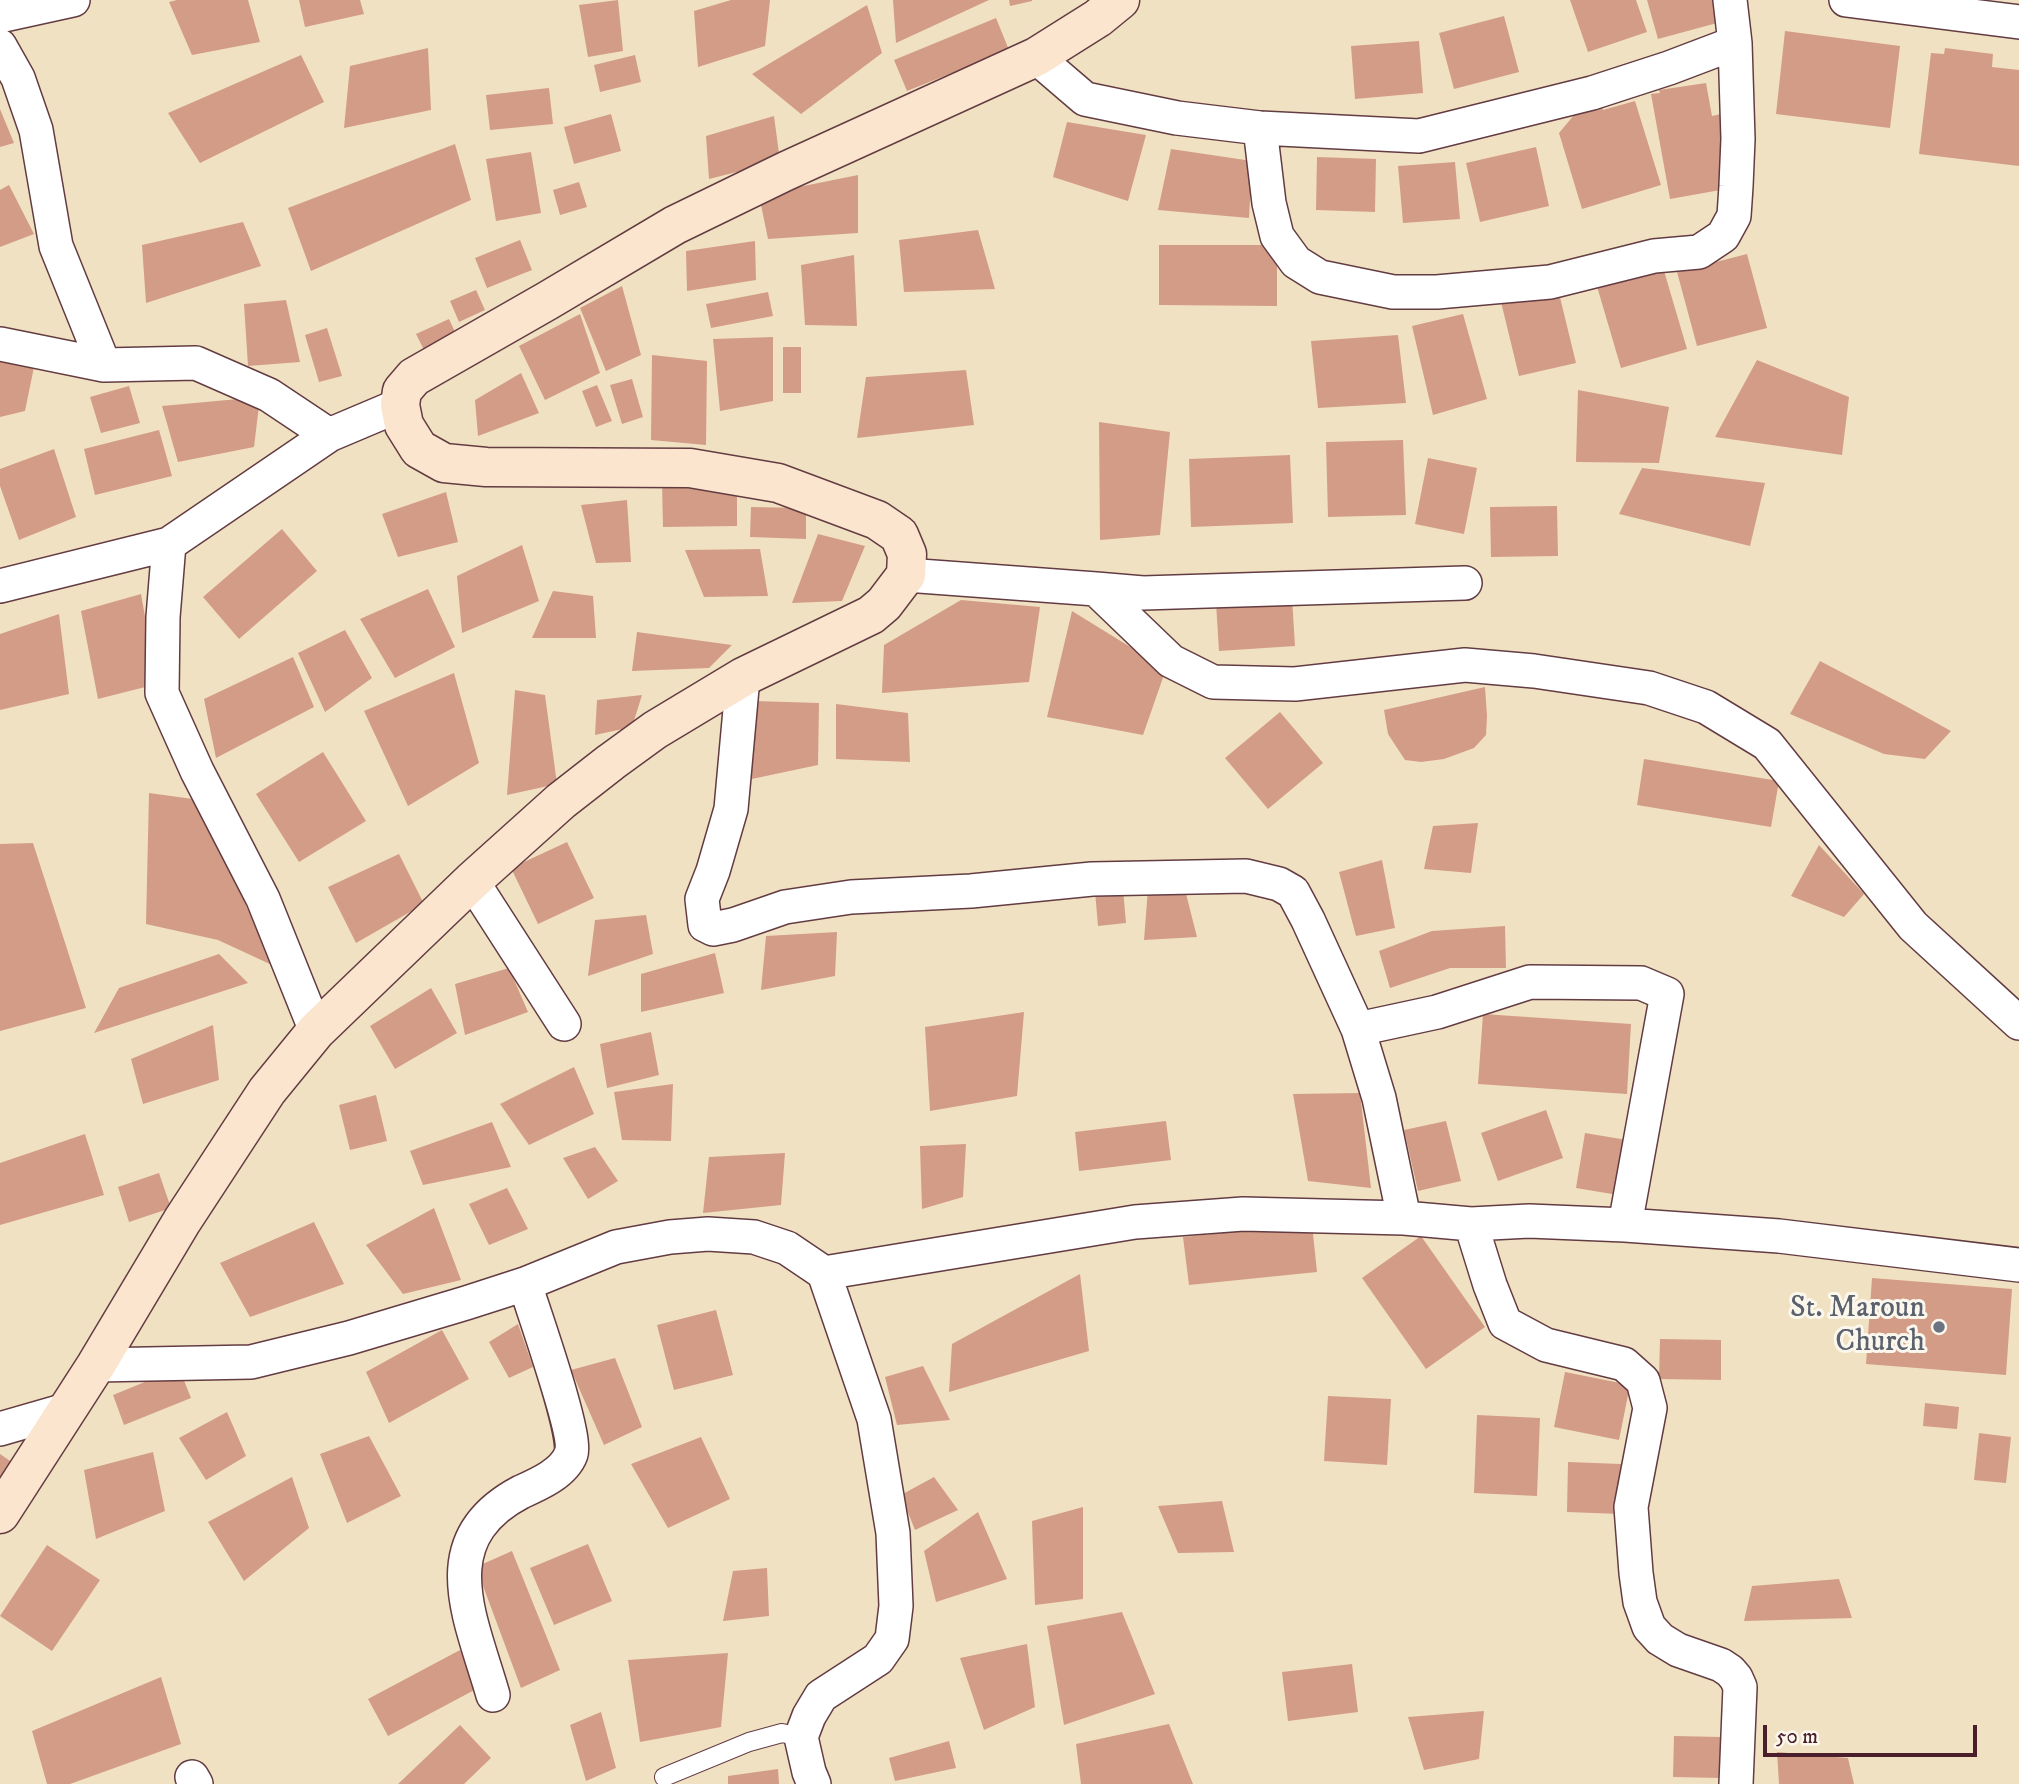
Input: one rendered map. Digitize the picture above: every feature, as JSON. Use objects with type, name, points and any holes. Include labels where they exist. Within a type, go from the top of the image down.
[{"type":"street","points":[[0,16],[74,0]]},
{"type":"street","points":[[0,1514],[69,1409],[182,1221],[260,1102],[316,1031],[471,881],[561,801],[611,762],[655,730],[743,677],[871,615],[884,604],[906,575],[906,554],[899,535],[877,520],[778,483],[690,468],[486,467],[444,463],[419,449],[404,425],[400,405],[402,391],[414,377],[675,225],[786,171],[1036,57],[1098,18],[1120,0]]},
{"type":"street","points":[[1261,128],[1269,203],[1278,236],[1296,262],[1320,277],[1393,292],[1437,292],[1550,282],[1654,256],[1699,252],[1723,236],[1734,216],[1738,139],[1735,43],[1730,0]]},
{"type":"street","points":[[1846,0],[2019,22]]},
{"type":"street","points":[[1036,57],[1085,99],[1177,118],[1261,128],[1419,136],[1592,93],[1735,43]]},
{"type":"street","points":[[0,46],[18,78],[36,130],[56,246],[104,365]]},
{"type":"street","points":[[0,344],[104,365],[196,363],[269,395],[329,435]]},
{"type":"street","points":[[0,586],[169,544],[329,435],[400,405]]},
{"type":"street","points":[[169,544],[163,617],[162,693],[197,771],[262,899],[316,1031]]},
{"type":"street","points":[[906,575],[1143,593],[1465,583]]},
{"type":"street","points":[[1096,589],[1171,661],[1213,682],[1294,684],[1465,666],[1534,671],[1649,688],[1706,707],[1767,744],[1913,926],[2019,1023]]},
{"type":"street","points":[[743,677],[731,808],[702,899],[705,925],[713,929],[785,907],[851,897],[971,891],[1092,879],[1246,876],[1279,884],[1293,892],[1358,1029],[1380,1098],[1404,1218]]},
{"type":"street","points":[[471,881],[564,1024]]},
{"type":"street","points":[[1358,1029],[1437,1012],[1530,982],[1641,983],[1667,995],[1625,1225]]},
{"type":"street","points":[[824,1273],[1135,1222],[1243,1214],[1404,1218],[1471,1224],[1529,1221],[1625,1225],[1779,1237],[2019,1265]]},
{"type":"street","points":[[1471,1224],[1505,1323],[1546,1345],[1624,1364],[1643,1381],[1650,1408],[1631,1507],[1640,1602],[1649,1627],[1660,1639],[1699,1659],[1721,1665],[1736,1678],[1740,1687],[1736,1784]]},
{"type":"street","points":[[96,1365],[251,1362],[349,1338],[525,1284],[616,1247],[670,1237],[708,1234],[754,1237],[787,1248],[824,1273],[874,1419],[892,1533],[896,1606],[892,1639],[878,1660],[821,1696],[808,1716],[801,1737],[814,1784]]},
{"type":"street","points":[[493,1695],[464,1590],[464,1571],[470,1540],[482,1522],[513,1497],[546,1480],[564,1465],[572,1453],[567,1419],[525,1284]]},
{"type":"street","points":[[0,1429],[69,1409]]},
{"type":"lane","points":[[664,1777],[760,1739],[782,1733],[801,1737]]},
{"type":"building","points":[[248,0],[260,42],[192,55],[169,2]]},
{"type":"building","points":[[299,0],[360,0],[364,14],[305,27]]},
{"type":"building","points":[[618,0],[623,51],[588,57],[579,5]]},
{"type":"building","points":[[731,0],[770,0],[765,46],[698,67],[694,11]]},
{"type":"building","points":[[893,0],[989,0],[896,43]]},
{"type":"building","points":[[1009,0],[1032,0],[1032,1],[1010,6]]},
{"type":"building","points":[[1570,0],[1636,0],[1647,32],[1588,52]]},
{"type":"building","points":[[1647,0],[1723,0],[1728,20],[1658,39]]},
{"type":"building","points":[[867,5],[882,53],[801,114],[752,74]]},
{"type":"building","points":[[1504,16],[1519,72],[1454,89],[1439,33]]},
{"type":"building","points":[[996,18],[1009,50],[907,91],[894,60]]},
{"type":"building","points":[[1785,31],[1900,46],[1890,128],[1776,114]]},
{"type":"building","points":[[1419,41],[1423,93],[1355,99],[1351,46]]},
{"type":"building","points":[[428,48],[431,110],[344,128],[350,66]]},
{"type":"building","points":[[1945,48],[1993,54],[1992,67],[2019,70],[2019,166],[1919,154],[1931,53],[1944,54]]},
{"type":"building","points":[[301,55],[324,102],[200,163],[168,113]]},
{"type":"building","points":[[635,55],[641,82],[600,92],[594,65]]},
{"type":"building","points":[[1706,83],[1712,116],[1725,113],[1733,155],[1720,157],[1726,189],[1670,199],[1651,94],[1660,93],[1659,90]]},
{"type":"building","points":[[549,88],[553,124],[490,130],[486,95]]},
{"type":"building","points":[[1635,101],[1661,185],[1582,209],[1559,133],[1574,115],[1602,106],[1603,110]]},
{"type":"building","points":[[0,109],[14,143],[0,147]]},
{"type":"building","points":[[611,114],[621,151],[574,164],[564,127]]},
{"type":"building","points":[[774,116],[780,161],[709,179],[706,136]]},
{"type":"building","points":[[1067,122],[1146,135],[1128,201],[1053,177]]},
{"type":"building","points":[[455,144],[471,200],[311,271],[288,208]]},
{"type":"building","points":[[1536,147],[1549,206],[1480,222],[1466,163]]},
{"type":"building","points":[[1171,149],[1252,161],[1249,218],[1158,210]]},
{"type":"building","points":[[531,152],[541,213],[496,221],[486,159]]},
{"type":"building","points":[[1317,157],[1376,159],[1375,212],[1316,210]]},
{"type":"building","points":[[1455,162],[1460,219],[1403,223],[1398,166]]},
{"type":"building","points":[[858,175],[858,233],[768,239],[759,195]]},
{"type":"building","points":[[579,182],[587,207],[560,215],[553,190]]},
{"type":"building","points":[[9,185],[34,234],[0,247],[0,190]]},
{"type":"building","points":[[243,222],[261,266],[146,303],[142,245]]},
{"type":"building","points":[[978,230],[995,289],[904,292],[899,240]]},
{"type":"building","points":[[520,240],[532,270],[487,288],[475,258]]},
{"type":"building","points":[[755,241],[756,280],[687,291],[686,251]]},
{"type":"building","points":[[1159,245],[1277,245],[1277,306],[1159,305]]},
{"type":"building","points":[[1747,254],[1767,328],[1697,346],[1677,272]]},
{"type":"building","points":[[854,255],[857,326],[805,325],[801,265]]},
{"type":"building","points":[[1662,264],[1687,349],[1621,368],[1596,283]]},
{"type":"building","points":[[622,286],[641,355],[606,371],[580,308]]},
{"type":"building","points":[[1558,289],[1576,363],[1519,376],[1501,302]]},
{"type":"building","points":[[476,290],[485,310],[459,322],[450,301]]},
{"type":"building","points":[[768,292],[773,316],[711,328],[706,304]]},
{"type":"building","points":[[286,300],[300,362],[248,366],[244,304]]},
{"type":"building","points":[[580,314],[600,373],[545,400],[519,346]]},
{"type":"building","points":[[1463,314],[1487,399],[1433,415],[1412,326]]},
{"type":"building","points":[[449,319],[461,345],[429,360],[416,334]]},
{"type":"building","points":[[327,328],[342,376],[319,382],[305,335]]},
{"type":"building","points":[[1398,335],[1406,403],[1318,408],[1311,341]]},
{"type":"building","points":[[773,337],[773,401],[720,411],[713,339]]},
{"type":"building","points":[[783,347],[801,347],[801,393],[783,393]]},
{"type":"building","points":[[652,355],[707,361],[706,445],[651,440]]},
{"type":"building","points":[[0,358],[35,362],[25,411],[0,417]]},
{"type":"building","points":[[1757,360],[1849,397],[1842,455],[1715,437]]},
{"type":"building","points":[[966,370],[974,425],[857,438],[866,377]]},
{"type":"building","points":[[521,373],[539,413],[478,436],[475,400]]},
{"type":"building","points":[[632,379],[643,417],[622,424],[610,385]]},
{"type":"building","points":[[597,385],[612,421],[596,427],[582,391]]},
{"type":"building","points":[[129,386],[140,423],[101,433],[90,397]]},
{"type":"building","points":[[1578,390],[1669,407],[1659,463],[1576,462]]},
{"type":"building","points":[[260,397],[254,447],[178,462],[162,406]]},
{"type":"building","points":[[1099,422],[1170,432],[1160,535],[1100,540]]},
{"type":"building","points":[[159,430],[172,476],[95,495],[84,449]]},
{"type":"building","points":[[1403,440],[1406,515],[1328,517],[1326,442]]},
{"type":"building","points":[[54,449],[76,517],[19,540],[0,486],[0,469]]},
{"type":"building","points":[[1290,455],[1293,523],[1191,527],[1189,459]]},
{"type":"building","points":[[1428,458],[1477,468],[1464,534],[1415,524]]},
{"type":"building","points":[[1642,468],[1765,483],[1750,546],[1619,514]]},
{"type":"building","points":[[737,482],[737,526],[663,527],[662,483]]},
{"type":"building","points":[[446,492],[458,542],[398,557],[382,514]]},
{"type":"building","points":[[627,500],[631,562],[596,563],[581,505]]},
{"type":"building","points":[[1557,506],[1558,556],[1491,557],[1490,507]]},
{"type":"building","points":[[751,507],[806,508],[806,539],[750,537]]},
{"type":"building","points":[[282,529],[317,571],[239,639],[203,597]]},
{"type":"building","points":[[818,534],[865,546],[842,601],[792,603]]},
{"type":"building","points":[[522,545],[539,601],[462,633],[457,576]]},
{"type":"building","points":[[760,549],[768,596],[704,597],[685,550]]},
{"type":"building","points":[[428,589],[455,647],[395,678],[360,619]]},
{"type":"building","points":[[553,591],[593,596],[596,638],[532,638]]},
{"type":"building","points":[[141,594],[157,684],[98,699],[81,611]]},
{"type":"building","points":[[1292,598],[1295,646],[1219,651],[1216,603]]},
{"type":"building","points":[[961,600],[1040,607],[1029,682],[882,693],[884,645]]},
{"type":"building","points":[[1072,611],[1166,669],[1143,735],[1047,717]]},
{"type":"building","points":[[59,614],[69,694],[0,710],[0,634]]},
{"type":"building","points":[[345,630],[372,678],[325,712],[298,653]]},
{"type":"building","points":[[637,632],[732,645],[709,668],[632,671]]},
{"type":"building","points":[[293,657],[314,707],[216,758],[204,699]]},
{"type":"building","points":[[1820,661],[1951,731],[1925,759],[1884,754],[1790,714]]},
{"type":"building","points":[[454,673],[479,763],[408,806],[364,711]]},
{"type":"building","points":[[1485,687],[1486,735],[1474,748],[1444,759],[1421,762],[1405,760],[1388,734],[1384,710]]},
{"type":"building","points":[[515,690],[545,695],[557,784],[507,795]]},
{"type":"building","points":[[642,695],[632,727],[595,735],[597,700]]},
{"type":"building","points":[[754,701],[819,703],[818,765],[747,780]]},
{"type":"building","points":[[836,704],[908,713],[910,762],[836,759]]},
{"type":"building","points":[[1280,712],[1323,763],[1268,809],[1225,758]]},
{"type":"building","points":[[323,752],[366,821],[299,862],[256,794]]},
{"type":"building","points":[[1644,759],[1779,781],[1771,827],[1637,805]]},
{"type":"building","points":[[149,793],[200,800],[272,965],[218,940],[146,924]]},
{"type":"building","points":[[1478,823],[1471,873],[1424,869],[1433,826]]},
{"type":"building","points":[[567,842],[594,898],[538,924],[511,868]]},
{"type":"building","points":[[33,843],[86,1008],[0,1031],[0,844]]},
{"type":"building","points":[[1819,845],[1864,894],[1844,917],[1791,896]]},
{"type":"building","points":[[399,854],[424,904],[356,943],[328,887]]},
{"type":"building","points":[[1382,860],[1395,928],[1356,936],[1339,872]]},
{"type":"building","points":[[1183,882],[1197,937],[1144,940],[1148,889]]},
{"type":"building","points":[[1123,889],[1126,923],[1098,926],[1095,891]]},
{"type":"building","points":[[646,915],[653,954],[588,976],[595,920]]},
{"type":"building","points":[[1505,926],[1506,968],[1450,968],[1390,988],[1379,951],[1432,931]]},
{"type":"building","points":[[837,932],[835,976],[761,990],[766,936]]},
{"type":"building","points":[[715,953],[724,993],[641,1012],[641,974]]},
{"type":"building","points":[[219,954],[248,983],[94,1033],[119,988]]},
{"type":"building","points":[[509,968],[528,1012],[465,1035],[455,984]]},
{"type":"building","points":[[431,988],[457,1033],[395,1069],[370,1026]]},
{"type":"building","points":[[1024,1012],[1017,1096],[930,1111],[925,1027]]},
{"type":"building","points":[[1483,1014],[1631,1024],[1627,1094],[1478,1084]]},
{"type":"building","points":[[213,1025],[219,1080],[143,1104],[131,1059]]},
{"type":"building","points":[[651,1032],[659,1075],[607,1088],[600,1044]]},
{"type":"building","points":[[574,1067],[594,1114],[529,1145],[500,1104]]},
{"type":"building","points":[[673,1084],[671,1141],[622,1140],[614,1092]]},
{"type":"building","points":[[1360,1093],[1371,1188],[1308,1181],[1293,1094]]},
{"type":"building","points":[[376,1095],[387,1141],[350,1150],[339,1105]]},
{"type":"building","points":[[1546,1110],[1563,1158],[1498,1181],[1481,1133]]},
{"type":"building","points":[[1166,1121],[1171,1160],[1079,1171],[1075,1132]]},
{"type":"building","points":[[1446,1121],[1461,1181],[1418,1191],[1404,1130]]},
{"type":"building","points":[[492,1122],[511,1167],[423,1185],[410,1151]]},
{"type":"building","points":[[1585,1133],[1633,1141],[1624,1196],[1576,1188]]},
{"type":"building","points":[[85,1134],[104,1195],[0,1225],[0,1163]]},
{"type":"building","points":[[966,1144],[963,1197],[922,1209],[920,1146]]},
{"type":"building","points":[[595,1147],[618,1181],[588,1199],[563,1158]]},
{"type":"building","points":[[785,1153],[781,1205],[703,1213],[709,1157]]},
{"type":"building","points":[[159,1173],[171,1208],[129,1222],[118,1187]]},
{"type":"building","points":[[507,1188],[528,1229],[489,1245],[469,1204]]},
{"type":"building","points":[[434,1208],[461,1280],[403,1294],[366,1245]]},
{"type":"building","points":[[314,1222],[344,1284],[250,1317],[220,1263]]},
{"type":"building","points":[[1312,1224],[1317,1272],[1189,1285],[1183,1237]]},
{"type":"building","points":[[1421,1236],[1485,1327],[1426,1369],[1362,1278]]},
{"type":"building","points":[[1080,1274],[1089,1351],[949,1392],[952,1344]]},
{"type":"building","name":"St. Maroun Church","points":[[1872,1278],[2012,1289],[2006,1375],[1866,1364]]},
{"type":"building","points":[[716,1310],[733,1375],[674,1390],[657,1325]]},
{"type":"building","points":[[518,1324],[533,1367],[509,1378],[489,1342]]},
{"type":"building","points":[[442,1330],[469,1379],[389,1423],[366,1372]]},
{"type":"building","points":[[1660,1339],[1721,1340],[1721,1380],[1659,1379]]},
{"type":"building","points":[[615,1358],[642,1427],[604,1445],[571,1370]]},
{"type":"building","points":[[923,1366],[950,1420],[897,1425],[885,1377]]},
{"type":"building","points":[[179,1368],[191,1398],[124,1425],[113,1395]]},
{"type":"building","points":[[1565,1372],[1630,1385],[1619,1440],[1554,1427]]},
{"type":"building","points":[[1328,1396],[1391,1399],[1387,1465],[1324,1461]]},
{"type":"building","points":[[1925,1403],[1959,1407],[1957,1429],[1923,1426]]},
{"type":"building","points":[[227,1412],[246,1456],[206,1480],[179,1438]]},
{"type":"building","points":[[1477,1415],[1540,1418],[1537,1496],[1474,1493]]},
{"type":"building","points":[[1979,1433],[2011,1437],[2006,1483],[1974,1480]]},
{"type":"building","points":[[369,1436],[401,1496],[347,1523],[320,1454]]},
{"type":"building","points":[[701,1437],[730,1499],[668,1528],[631,1464]]},
{"type":"building","points":[[153,1452],[165,1511],[96,1539],[84,1470]]},
{"type":"building","points":[[0,1454],[19,1467],[0,1495]]},
{"type":"building","points":[[1568,1462],[1621,1464],[1620,1514],[1567,1512]]},
{"type":"building","points":[[292,1477],[309,1528],[244,1581],[208,1522]]},
{"type":"building","points":[[934,1477],[958,1510],[915,1530],[901,1495]]},
{"type":"building","points":[[1222,1501],[1234,1552],[1178,1553],[1158,1506]]},
{"type":"building","points":[[1083,1507],[1083,1599],[1035,1605],[1032,1521]]},
{"type":"building","points":[[978,1512],[1007,1579],[936,1602],[924,1551]]},
{"type":"building","points":[[588,1544],[612,1601],[554,1625],[530,1568]]},
{"type":"building","points":[[47,1545],[100,1580],[52,1651],[0,1616]]},
{"type":"building","points":[[512,1551],[560,1670],[521,1688],[476,1567]]},
{"type":"building","points":[[767,1568],[769,1616],[723,1621],[733,1571]]},
{"type":"building","points":[[1839,1579],[1852,1618],[1744,1621],[1752,1586]]},
{"type":"building","points":[[1122,1612],[1155,1694],[1064,1725],[1047,1626]]},
{"type":"building","points":[[1027,1644],[1035,1707],[984,1730],[960,1658]]},
{"type":"building","points":[[460,1650],[480,1687],[388,1736],[368,1699]]},
{"type":"building","points":[[728,1653],[721,1727],[640,1742],[628,1660]]},
{"type":"building","points":[[1352,1664],[1358,1712],[1288,1721],[1282,1672]]},
{"type":"building","points":[[161,1677],[181,1744],[70,1784],[47,1784],[32,1731]]},
{"type":"building","points":[[1484,1711],[1479,1759],[1424,1770],[1408,1717]]},
{"type":"building","points":[[601,1712],[616,1768],[586,1781],[570,1725]]},
{"type":"building","points":[[1169,1724],[1193,1784],[1081,1784],[1076,1744]]},
{"type":"building","points":[[460,1725],[491,1758],[464,1784],[398,1784]]},
{"type":"building","points":[[1674,1736],[1722,1737],[1720,1778],[1673,1777]]},
{"type":"building","points":[[949,1741],[956,1768],[895,1781],[889,1758]]},
{"type":"building","points":[[1777,1752],[1848,1758],[1854,1784],[1779,1784]]},
{"type":"building","points":[[778,1769],[779,1784],[728,1784],[728,1776]]},
{"type":"place","name":"St. Maroun Church","points":[[1939,1327]]}]
